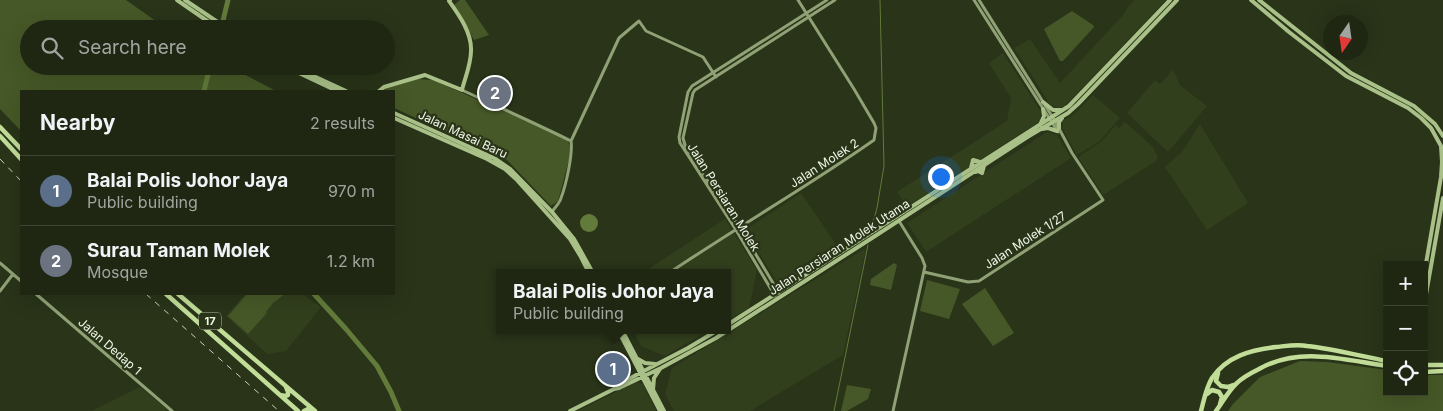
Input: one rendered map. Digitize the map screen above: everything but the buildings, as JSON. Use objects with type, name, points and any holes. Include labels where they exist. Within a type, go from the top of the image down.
[{"type":"highway","points":[[0,127],[20,148]]},
{"type":"highway","points":[[0,136],[20,158]]},
{"type":"highway","name":"17","points":[[167,295],[298,411]]},
{"type":"highway","name":"17","points":[[179,295],[313,411]]},
{"type":"highway","points":[[1201,411],[1210,382],[1220,368],[1237,356],[1251,351],[1306,346],[1383,360]]},
{"type":"highway","points":[[1216,411],[1237,383],[1248,374],[1280,360],[1295,356],[1312,355],[1383,365]]},
{"type":"highway","points":[[1428,365],[1443,366]]},
{"type":"highway","points":[[1220,368],[1216,380],[1219,385],[1224,388],[1237,383]]},
{"type":"highway","points":[[1428,372],[1443,372]]},
{"type":"highway","points":[[278,394],[285,396],[288,394],[284,384]]},
{"type":"highway","points":[[1204,402],[1210,391],[1218,391],[1222,398],[1216,411]]},
{"type":"highway","points":[[304,411],[306,409],[313,411]]},
{"type":"main road","points":[[177,0],[207,20]]},
{"type":"main road","points":[[184,0],[211,20]]},
{"type":"main road","points":[[381,90],[425,75],[462,90],[470,59],[471,46],[466,28],[450,1],[455,0]]},
{"type":"main road","points":[[1052,120],[1075,101],[1170,0]]},
{"type":"main road","points":[[1043,109],[1044,116],[1039,128],[1058,129],[1059,122],[1063,116],[1078,104],[1177,0]]},
{"type":"main road","points":[[1251,0],[1346,76],[1410,110],[1431,128],[1437,136],[1441,146],[1442,162],[1426,261]]},
{"type":"main road","points":[[1259,0],[1350,73],[1414,106],[1435,124],[1443,136]]},
{"type":"main road","points":[[200,10],[200,16]]},
{"type":"main road","points":[[1281,17],[1291,28],[1289,32]]},
{"type":"main road","points":[[1289,32],[1293,30],[1303,35]]},
{"type":"main road","points":[[303,75],[335,90]]},
{"type":"main road","points":[[311,75],[344,90]]},
{"type":"main road","points":[[1043,102],[1053,110],[1064,110]]},
{"type":"main road","name":"Jalan Masai Baru","points":[[395,113],[500,161],[515,173],[552,212],[574,239],[591,269]]},
{"type":"main road","points":[[1052,120],[1063,116]]},
{"type":"main road","name":"Jalan Masai Baru","points":[[395,118],[502,167],[516,179],[570,239],[587,269]]},
{"type":"main road","name":"Jalan Persiaran Molek Utama","points":[[731,328],[776,297],[779,292],[1052,120]]},
{"type":"main road","name":"Jalan Persiaran Molek Utama","points":[[731,323],[776,297],[782,296],[900,221],[978,167]]},
{"type":"main road","points":[[1428,283],[1443,198]]},
{"type":"main road","points":[[543,208],[548,212],[552,212]]},
{"type":"main road","points":[[620,334],[664,411]]},
{"type":"main road","points":[[624,334],[635,360],[635,372],[632,379],[641,381],[647,386]]},
{"type":"main road","name":"Jalan Persiaran Molek Utama","points":[[660,366],[712,334]]},
{"type":"main road","name":"Jalan Persiaran Molek Utama","points":[[570,411],[619,388],[632,379],[722,334]]},
{"type":"main road","points":[[635,360],[660,366],[654,378],[653,390]]},
{"type":"main road","points":[[643,374],[660,411]]},
{"type":"street","name":"Jalan Molek 2","points":[[675,269],[874,140],[876,134],[874,122],[798,0]]},
{"type":"street","name":"Jalan Persiaran Molek","points":[[782,296],[740,228],[694,161],[683,138],[695,90],[808,16],[827,0]]},
{"type":"street","name":"Jalan Persiaran Molek","points":[[776,297],[679,140],[688,92],[692,86],[713,72],[835,0]]},
{"type":"street","points":[[974,0],[1043,109],[1058,129]]},
{"type":"street","points":[[979,0],[1043,102],[1052,120]]},
{"type":"street","points":[[552,212],[562,198],[572,151],[571,141],[618,38],[639,21],[646,31],[703,57],[716,77]]},
{"type":"street","points":[[462,90],[571,141]]},
{"type":"street","name":"Jalan Molek 1/27","points":[[924,272],[968,282],[976,282],[1103,200],[1058,129]]},
{"type":"street","points":[[894,411],[925,266],[900,221]]},
{"type":"street","points":[[0,263],[20,280]]},
{"type":"street","points":[[0,290],[13,274]]},
{"type":"street","name":"Jalan Dedap 1","points":[[37,295],[172,411]]},
{"type":"shaded area","points":[[0,0],[126,0],[154,20],[20,20],[20,75],[245,75],[274,90],[20,90],[20,130],[0,109]]},
{"type":"shaded area","points":[[460,0],[465,0],[489,35],[474,40],[454,5]]},
{"type":"shaded area","points":[[1135,0],[1166,0],[1065,106],[1058,108],[1050,104],[1014,48],[1030,39],[1060,83]]},
{"type":"shaded area","points":[[1072,11],[1094,27],[1063,61],[1060,61],[1044,29]]},
{"type":"shaded area","points":[[1003,53],[1041,112],[1039,122],[907,207],[897,192],[1007,121],[1011,98],[989,63]]},
{"type":"shaded area","points":[[1173,70],[1180,85],[1207,106],[1168,152],[1127,113],[1155,80],[1160,84]]},
{"type":"shaded area","points":[[418,79],[433,80],[568,141],[570,147],[569,160],[558,201],[551,206],[507,160],[395,108],[395,90],[384,90]]},
{"type":"shaded area","points":[[1093,95],[1120,118],[1100,141],[1077,155],[1062,128],[1063,121],[1075,114]]},
{"type":"shaded area","points":[[1125,122],[1152,146],[1158,157],[1156,161],[1103,195],[1078,157],[1101,142],[1116,125],[1119,128]]},
{"type":"shaded area","points":[[1200,124],[1248,203],[1207,230],[1165,167],[1182,152]]},
{"type":"shaded area","points":[[1047,132],[1057,135],[1071,158],[926,252],[907,223]]},
{"type":"shaded area","points":[[801,193],[840,250],[785,285],[777,282],[745,230]]},
{"type":"shaded area","points":[[589,214],[595,217],[598,223],[595,229],[589,232],[583,229],[580,223],[583,217]]},
{"type":"shaded area","points":[[725,219],[757,270],[749,308],[731,319],[731,269],[648,269]]},
{"type":"shaded area","points":[[866,248],[843,355],[750,411],[674,411],[665,394],[672,368],[727,334],[731,334],[731,332]]},
{"type":"shaded area","points":[[894,263],[897,265],[891,290],[870,285],[871,279]]},
{"type":"shaded area","points":[[927,280],[960,289],[949,319],[920,311]]},
{"type":"shaded area","points":[[985,288],[1014,333],[993,346],[962,304]]},
{"type":"shaded area","points":[[244,295],[303,295],[321,307],[286,351],[267,354],[226,316]]},
{"type":"shaded area","points":[[246,295],[284,295],[273,303],[267,313],[248,334],[228,316]]},
{"type":"shaded area","points":[[635,334],[703,334],[665,356],[641,346]]},
{"type":"shaded area","points":[[1300,361],[1327,362],[1383,369],[1383,396],[1428,396],[1428,375],[1443,375],[1443,411],[1228,411],[1260,377]]},
{"type":"shaded area","points":[[636,382],[643,384],[656,411],[577,411]]},
{"type":"shaded area","points":[[847,385],[871,389],[868,399],[847,411],[841,411]]},
{"type":"shaded area","points":[[140,387],[169,411],[92,411]]},
{"type":"waterway","points":[[223,20],[228,0]]},
{"type":"waterway","points":[[871,230],[877,208],[884,166],[880,0]]},
{"type":"waterway","points":[[204,90],[208,75]]},
{"type":"waterway","points":[[834,411],[868,245]]},
{"type":"waterway","points":[[315,295],[377,366],[399,411]]},
{"type":"railway","points":[[0,159],[20,180]]},
{"type":"railway","points":[[147,295],[279,411]]},
{"type":"place","name":"Surau Taman Molek","points":[[495,93]]},
{"type":"place","name":"Balai Polis Johor Jaya","points":[[613,369]]}]
